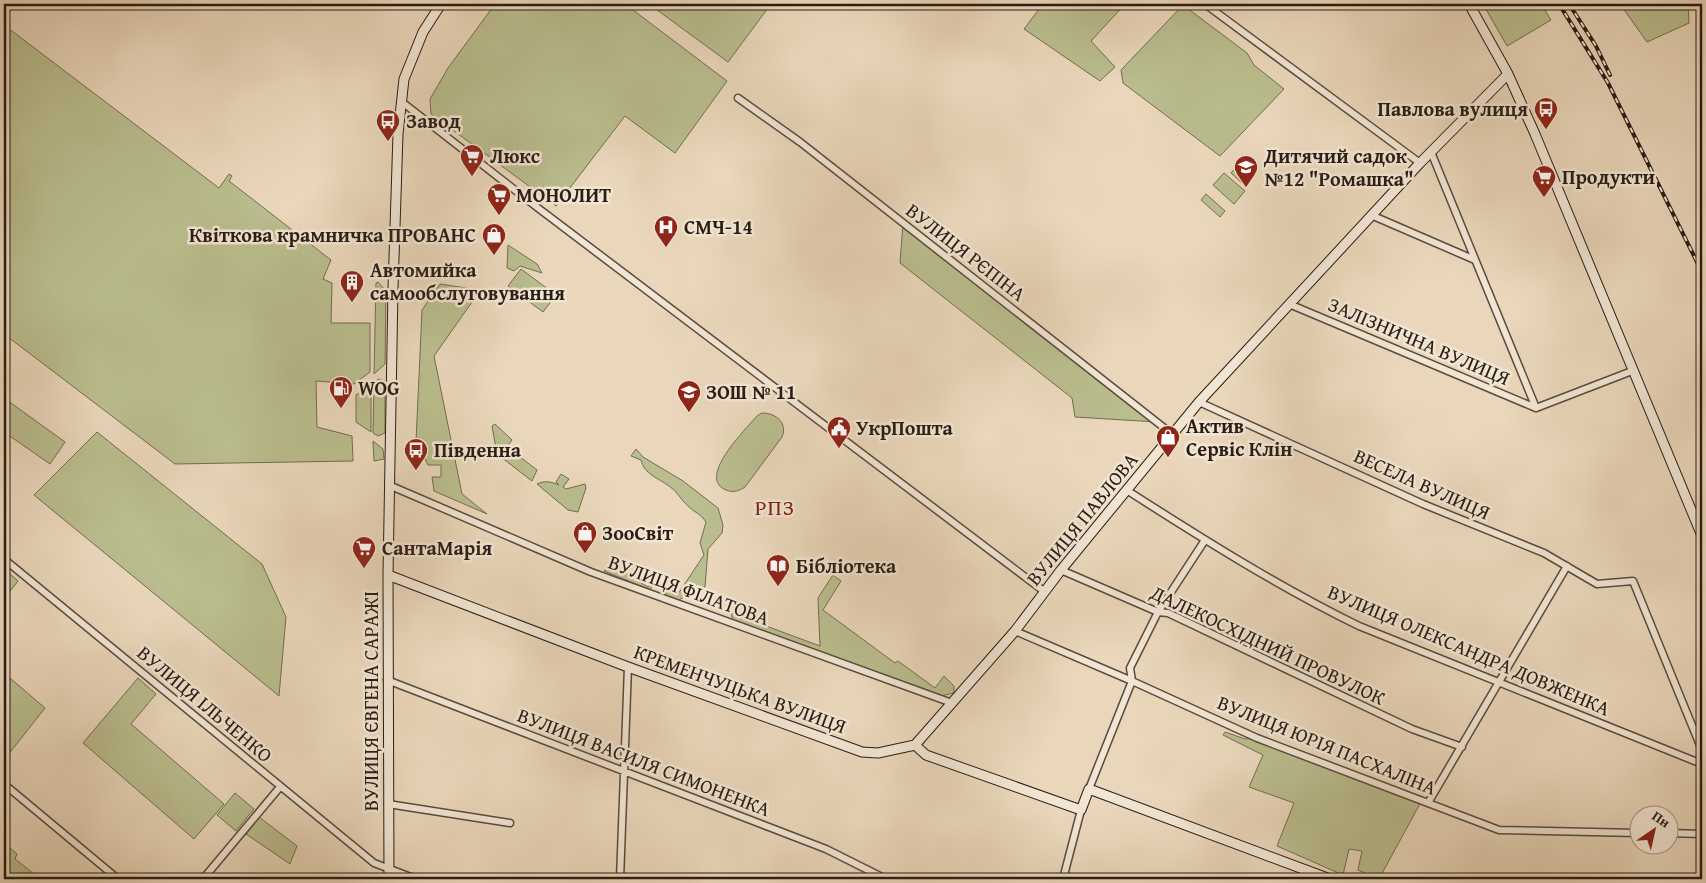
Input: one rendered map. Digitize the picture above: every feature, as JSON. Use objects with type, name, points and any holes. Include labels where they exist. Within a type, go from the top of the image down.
[{"type":"street","name":"ВУЛИЦЯ ЄВГЕНА САРАЖІ","points":[[389,879],[388,575],[398,134],[404,79],[423,32],[440,4]]},
{"type":"street","points":[[1205,4],[1420,163]]},
{"type":"street","points":[[1469,4],[1508,74],[1535,134],[1702,536]]},
{"type":"street","name":"ВУЛИЦЯ ПАВЛОВА","points":[[915,746],[1015,631],[1061,570],[1128,491],[1199,402],[1430,152],[1508,74]]},
{"type":"street","name":"ВУЛИЦЯ РЄПІНА","points":[[738,98],[800,142],[1172,434]]},
{"type":"street","points":[[402,102],[514,190],[1045,592]]},
{"type":"street","points":[[1430,152],[1536,408],[1632,371]]},
{"type":"street","points":[[1371,215],[1475,260]]},
{"type":"street","name":"ЗАЛІЗНИЧНА ВУЛИЦЯ","points":[[1289,304],[1536,408]]},
{"type":"street","name":"ВЕСЕЛА ВУЛИЦЯ","points":[[1199,402],[1423,504],[1544,553],[1597,584],[1633,581],[1702,750]]},
{"type":"street","name":"ВУЛИЦЯ ФІЛАТОВА","points":[[391,486],[591,572],[952,703]]},
{"type":"street","name":"ВУЛИЦЯ ОЛЕКСАНДРА ДОВЖЕНКА","points":[[1128,491],[1204,540],[1328,611],[1499,684],[1702,764]]},
{"type":"street","points":[[1065,879],[1081,810],[1132,681],[1130,668],[1158,612],[1204,540]]},
{"type":"street","name":"ВУЛИЦЯ ІЛЬЧЕНКО","points":[[4,559],[374,863],[416,879]]},
{"type":"street","points":[[1428,803],[1567,566]]},
{"type":"street","name":"ДАЛЕКОСХІДНИЙ ПРОВУЛОК","points":[[1061,570],[1158,612],[1168,613],[1412,729],[1462,747]]},
{"type":"street","name":"КРЕМЕНЧУЦЬКА ВУЛИЦЯ","points":[[388,575],[628,667],[862,752],[878,753],[915,746]]},
{"type":"street","name":"ВУЛИЦЯ ЮРІЯ ПАСХАЛІНА","points":[[1015,631],[1132,681],[1257,738],[1499,830],[1628,833]]},
{"type":"street","points":[[620,879],[628,667]]},
{"type":"street","name":"ВУЛИЦЯ ВАСИЛЯ СИМОНЕНКА","points":[[387,680],[826,849],[886,879]]},
{"type":"street","points":[[915,746],[926,755],[1081,810]]},
{"type":"street","points":[[4,784],[118,879]]},
{"type":"street","points":[[202,879],[280,787]]},
{"type":"street","points":[[1089,789],[1330,879]]},
{"type":"street","points":[[388,804],[510,823]]},
{"type":"street","points":[[1678,833],[1702,834]]},
{"type":"green space","points":[[495,4],[625,4],[727,81],[675,153],[625,116],[556,206],[431,114],[430,99],[448,68]]},
{"type":"green space","points":[[649,4],[771,4],[728,62]]},
{"type":"green space","points":[[1043,4],[1125,4],[1091,41],[1115,67],[1100,81],[1024,29]]},
{"type":"green space","points":[[1483,4],[1541,4],[1551,20],[1507,46]]},
{"type":"green space","points":[[1620,4],[1688,4],[1689,23],[1647,42]]},
{"type":"green space","points":[[1696,4],[1702,4],[1702,107],[1701,99]]},
{"type":"green space","points":[[1183,5],[1247,53],[1254,65],[1284,89],[1220,156],[1123,83],[1121,70]]},
{"type":"green space","points":[[4,25],[219,188],[229,174],[232,176],[229,181],[331,260],[323,279],[332,283],[331,323],[370,323],[370,372],[354,384],[316,381],[317,427],[352,436],[353,461],[175,464],[4,334]]},
{"type":"green space","points":[[1239,164],[1250,174],[1242,183],[1231,173]]},
{"type":"green space","points":[[1224,173],[1245,191],[1234,204],[1213,185]]},
{"type":"green space","points":[[1206,194],[1225,211],[1220,217],[1201,200]]},
{"type":"green space","points":[[903,223],[1157,422],[1075,417],[1072,398],[900,263]]},
{"type":"green space","points":[[508,245],[537,264],[542,273],[520,266],[514,271],[507,268]]},
{"type":"green space","points":[[521,269],[556,295],[543,312],[508,286]]},
{"type":"green space","points":[[378,282],[386,291],[385,364],[374,374],[376,283]]},
{"type":"green space","points":[[440,284],[473,289],[472,302],[434,356],[462,494],[487,514],[434,491],[432,477],[441,477],[441,465],[428,465],[416,441],[422,310]]},
{"type":"green space","points":[[379,379],[385,381],[385,433],[378,436],[373,433],[374,382]]},
{"type":"green space","points":[[371,385],[371,432],[356,422],[356,395]]},
{"type":"green space","points":[[4,398],[65,442],[50,464],[4,432]]},
{"type":"green space","points":[[767,413],[780,420],[783,427],[782,437],[745,487],[736,491],[726,490],[718,484],[717,475],[720,465],[734,442],[757,416]]},
{"type":"green space","points":[[495,424],[512,440],[507,447],[537,470],[532,481],[497,454],[492,426]]},
{"type":"green space","points":[[97,432],[262,564],[286,617],[279,696],[34,495]]},
{"type":"green space","points":[[373,441],[383,449],[384,459],[374,461]]},
{"type":"green space","points":[[636,449],[643,457],[683,481],[718,508],[723,525],[722,533],[708,549],[705,587],[697,589],[679,600],[667,596],[663,589],[678,594],[704,555],[700,543],[706,522],[672,488],[648,472],[641,460],[631,456]]},
{"type":"green space","points":[[561,474],[569,479],[563,487],[566,489],[585,484],[586,488],[578,512],[568,510],[537,484],[548,482],[559,485],[556,482]]},
{"type":"green space","points":[[612,565],[648,587],[655,579],[650,590],[604,571]]},
{"type":"green space","points":[[4,569],[18,581],[4,599]]},
{"type":"green space","points":[[833,575],[841,581],[823,610],[895,663],[898,661],[935,688],[944,676],[954,686],[954,693],[941,696],[733,621],[731,613],[820,646],[818,598]]},
{"type":"green space","points":[[4,673],[45,708],[4,760]]},
{"type":"green space","points":[[138,678],[156,694],[131,724],[224,804],[194,839],[83,743]]},
{"type":"green space","points":[[1225,732],[1245,739],[1257,738],[1422,800],[1379,879],[1367,879],[1365,873],[1358,870],[1362,851],[1349,849],[1343,875],[1277,846],[1294,803],[1249,787],[1263,755],[1223,735]]},
{"type":"green space","points":[[235,793],[254,809],[236,831],[217,815]]},
{"type":"green space","points":[[259,817],[297,846],[290,864],[246,834]]},
{"type":"green space","points":[[4,843],[17,854],[15,859],[34,874],[30,879],[4,879]]},
{"type":"railway","points":[[1559,4],[1608,83],[1702,272]]},
{"type":"railway","points":[[1569,4],[1596,46],[1610,75]]},
{"type":"place","name":"Павлова вулиця","points":[[1546,130]]},
{"type":"place","name":"Завод","points":[[388,142]]},
{"type":"place","name":"Люкс","points":[[472,177]]},
{"type":"place","name":"Дитячий садок №12 \"Ромашка\"","points":[[1246,188]]},
{"type":"place","name":"Продукти","points":[[1544,198]]},
{"type":"place","name":"МОНОЛИТ","points":[[499,216]]},
{"type":"place","name":"СМЧ-14","points":[[666,248]]},
{"type":"place","name":"Квіткова крамничка ПРОВАНС","points":[[494,256]]},
{"type":"place","name":"Автомийка самообслуговування","points":[[352,303]]},
{"type":"place","name":"WOG","points":[[341,409]]},
{"type":"place","name":"ЗОШ № 11","points":[[689,413]]},
{"type":"place","name":"УкрПошта","points":[[839,449]]},
{"type":"place","name":"Актив Сервiс Клiн","points":[[1168,458]]},
{"type":"place","name":"Південна","points":[[416,471]]},
{"type":"place","name":"ЗооСвiт","points":[[585,554]]},
{"type":"place","name":"СантаМарія","points":[[364,569]]},
{"type":"place","name":"Бібліотека","points":[[778,587]]},
{"type":"district","name":"РПЗ","points":[[775,507]]}]
